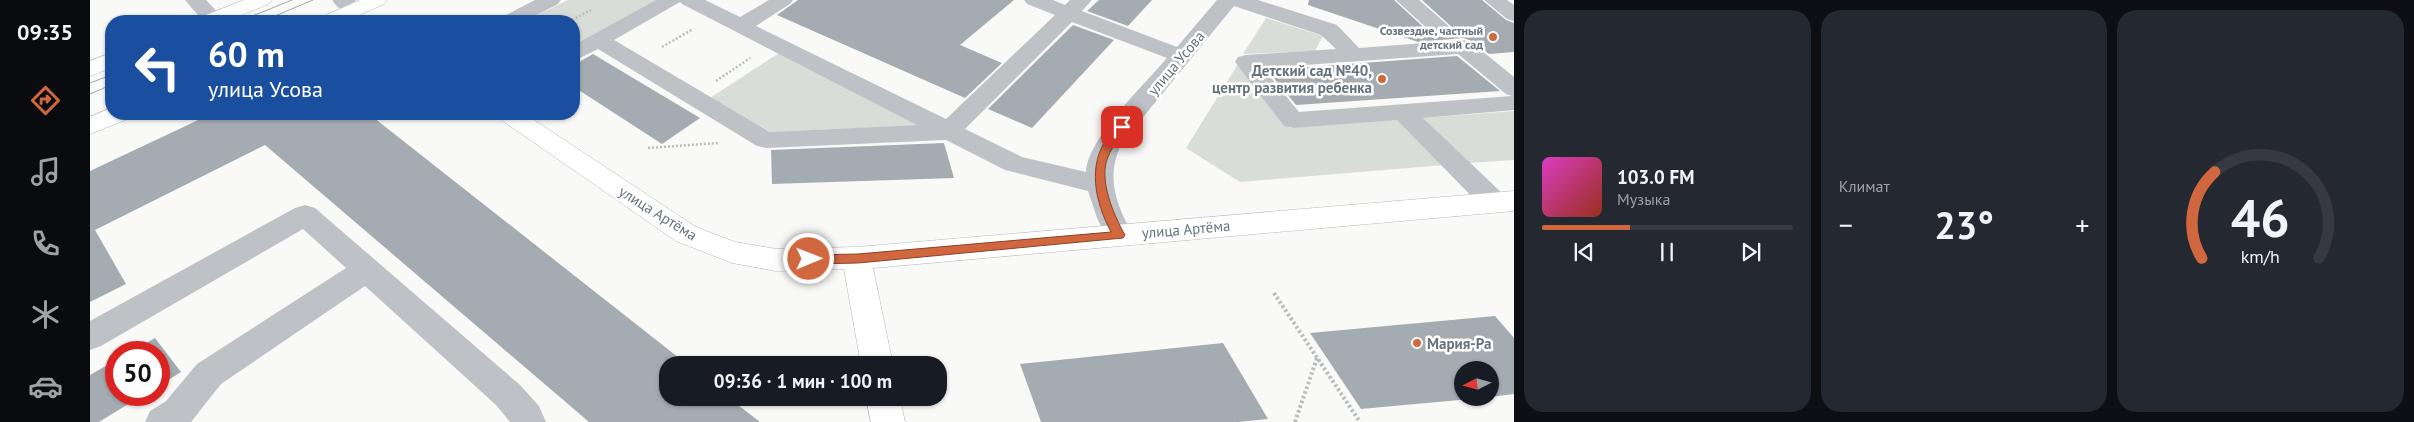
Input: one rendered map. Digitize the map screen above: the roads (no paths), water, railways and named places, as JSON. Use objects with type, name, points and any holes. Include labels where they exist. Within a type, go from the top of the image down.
[{"type":"main road","points":[[224,15],[262,0]]},
{"type":"main road","points":[[344,15],[378,0]]},
{"type":"main road","points":[[90,69],[105,63]]},
{"type":"main road","points":[[90,126],[105,120]]},
{"type":"main road","name":"улица Артёма","points":[[518,120],[686,234],[732,252],[776,260],[858,258],[1504,202]]},
{"type":"main road","points":[[858,258],[875,356]]},
{"type":"main road","points":[[885,406],[888,422]]},
{"type":"street","points":[[195,0],[207,15]]},
{"type":"street","points":[[521,15],[551,0]]},
{"type":"street","points":[[580,50],[671,0]]},
{"type":"street","points":[[689,0],[947,132],[1014,164],[1100,185]]},
{"type":"street","points":[[741,26],[783,0]]},
{"type":"street","points":[[1034,0],[1075,7],[1181,56]]},
{"type":"street","name":"улица Усова","points":[[1119,235],[1108,216],[1100,185],[1101,159],[1111,140],[1228,0]]},
{"type":"street","points":[[1237,0],[1329,30],[1352,54]]},
{"type":"street","points":[[1406,0],[1441,29]]},
{"type":"street","points":[[1494,0],[1514,14]]},
{"type":"street","points":[[598,40],[766,140],[947,132],[1075,7]]},
{"type":"street","points":[[1514,89],[1463,47],[1246,62],[1293,120],[1514,103]]},
{"type":"street","points":[[1403,112],[1504,202]]},
{"type":"street","points":[[90,337],[305,215],[508,395],[527,417],[528,422]]},
{"type":"street","points":[[162,422],[178,412],[209,374],[366,270]]},
{"type":"tram line","points":[[255,15],[292,0]]},
{"type":"tram line","points":[[277,15],[313,0]]},
{"type":"tram line","points":[[90,83],[105,77]]},
{"type":"tram line","points":[[90,94],[105,88]]},
{"type":"place","name":"Созвездие, частный детский сад","points":[[1493,37]]},
{"type":"place","name":"Детский сад №40, центр развития ребенка","points":[[1382,79]]},
{"type":"place","name":"Мария-Ра","points":[[1417,343]]}]
